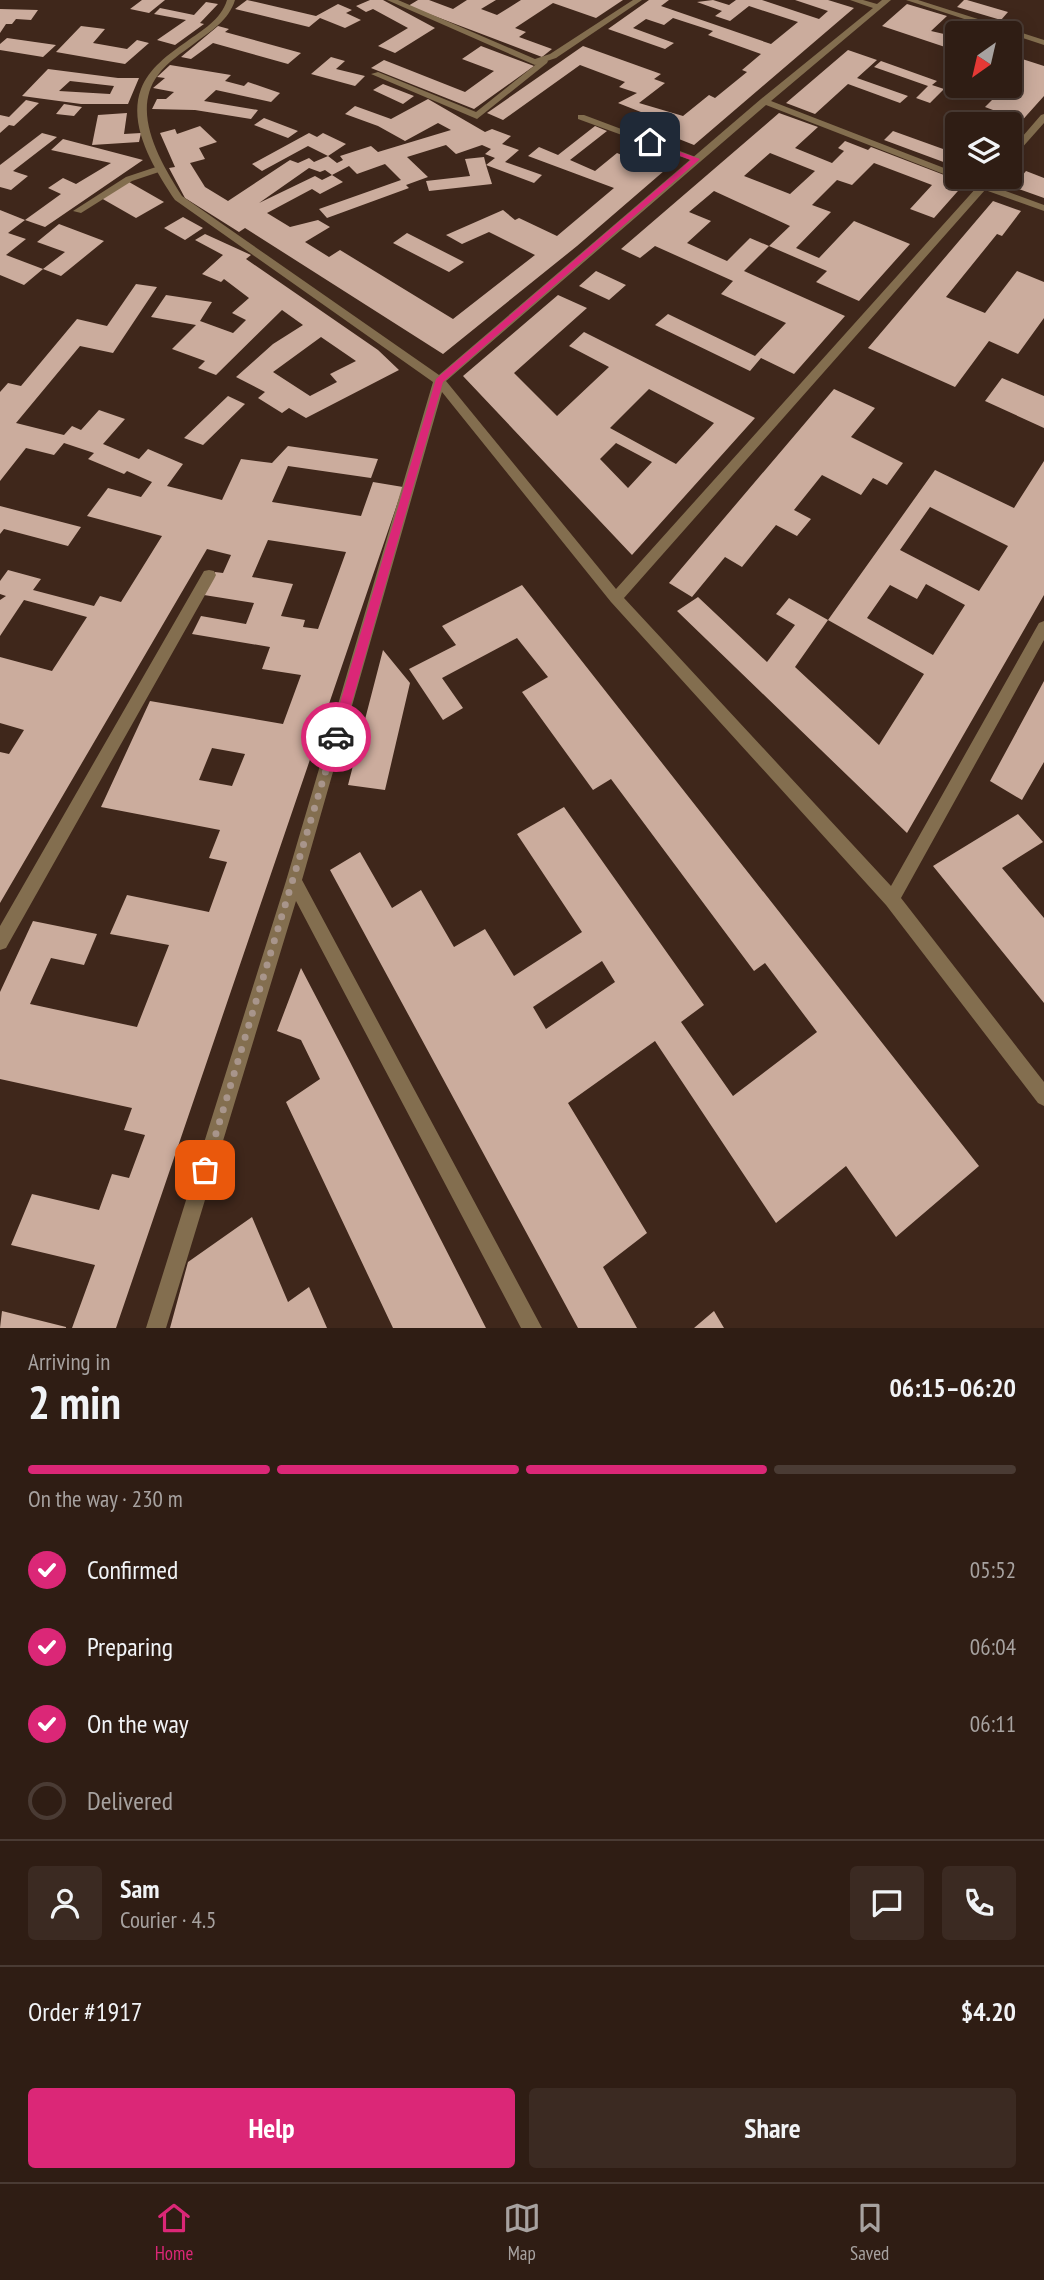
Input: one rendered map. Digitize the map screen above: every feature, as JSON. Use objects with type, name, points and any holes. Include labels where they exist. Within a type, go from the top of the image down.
[{"type":"street","points":[[231,0],[224,18],[153,75],[144,95],[143,121],[159,169],[178,198],[439,381],[616,598],[892,899],[1044,1097]]},
{"type":"street","points":[[391,0],[535,62],[544,61]]},
{"type":"street","points":[[375,74],[477,116],[544,61],[638,0]]},
{"type":"street","points":[[854,0],[883,4]]},
{"type":"street","points":[[910,0],[1044,43]]},
{"type":"street","points":[[156,1328],[294,881],[439,381],[764,101],[883,4]]},
{"type":"street","points":[[764,101],[945,171]]},
{"type":"street","points":[[581,117],[696,159]]},
{"type":"street","points":[[1022,142],[1044,117]]},
{"type":"street","points":[[78,211],[129,179],[159,169]]},
{"type":"street","points":[[616,598],[980,189]]},
{"type":"street","points":[[1004,189],[1044,208]]},
{"type":"street","points":[[0,942],[209,575]]},
{"type":"street","points":[[892,899],[1044,627]]},
{"type":"street","points":[[294,881],[532,1328]]},
{"type":"building","points":[[142,0],[165,0],[149,13],[130,9]]},
{"type":"building","points":[[247,0],[316,16],[338,4],[352,10],[346,13],[361,20],[345,28],[320,18],[309,27],[235,9]]},
{"type":"building","points":[[370,0],[383,0],[435,28],[395,53],[378,46],[408,28],[373,9],[366,12],[356,6]]},
{"type":"building","points":[[418,0],[429,0],[453,9],[467,0],[496,0],[481,9],[497,15],[521,0],[623,0],[596,18],[553,3],[515,28],[526,32],[519,37],[552,49],[542,57],[408,6]]},
{"type":"building","points":[[649,0],[669,0],[661,6],[771,44],[798,22],[749,6],[730,21],[715,16],[722,11],[697,2],[713,0],[729,5],[736,0],[762,0],[819,19],[828,11],[795,0],[828,0],[854,8],[694,145],[641,124],[651,116],[618,103],[637,93],[619,87],[625,82],[580,65],[503,120],[487,113],[583,46],[661,74],[654,79],[665,83],[639,103],[683,116],[709,95],[715,98],[747,72],[742,70],[761,54],[708,35],[713,31],[673,18],[664,25],[646,19],[633,28],[674,43],[665,49],[608,29]]},
{"type":"building","points":[[964,0],[1008,12],[1001,20],[957,7]]},
{"type":"building","points":[[206,2],[218,4],[200,23],[204,24],[175,45],[157,40],[186,20],[154,14],[160,8],[194,15]]},
{"type":"building","points":[[907,4],[947,16],[931,31],[945,34],[945,47],[882,26]]},
{"type":"building","points":[[0,9],[38,10],[31,20],[16,19],[12,24],[6,24],[0,33]]},
{"type":"building","points":[[81,26],[105,29],[93,43],[127,49],[137,40],[149,43],[125,64],[56,52]]},
{"type":"building","points":[[218,26],[229,29],[225,32],[301,53],[288,64],[213,43],[191,59],[181,57]]},
{"type":"building","points":[[7,38],[56,45],[43,57],[0,50],[0,44]]},
{"type":"building","points":[[481,46],[534,66],[474,109],[371,68],[384,60],[465,92],[494,71],[462,59]]},
{"type":"building","points":[[848,50],[877,60],[857,78],[908,96],[900,103],[848,84],[815,114],[786,103]]},
{"type":"building","points":[[331,57],[345,61],[336,69],[365,76],[355,86],[311,74]]},
{"type":"building","points":[[1022,59],[1044,66],[1044,96],[1022,121],[1022,112],[998,112],[985,107],[993,99],[1022,98]]},
{"type":"building","points":[[881,61],[937,81],[932,85],[944,89],[930,103],[916,98],[928,86],[874,67]]},
{"type":"building","points":[[170,65],[231,75],[225,81],[244,86],[248,82],[280,93],[271,102],[216,90],[204,101],[258,110],[251,119],[195,110],[152,109],[157,99],[166,99],[174,92],[153,88],[165,78],[157,77]]},
{"type":"building","points":[[48,69],[139,78],[128,104],[81,104],[22,96]],"holes":[[[70,81],[114,86],[110,94],[59,91]]]},
{"type":"building","points":[[383,84],[414,96],[403,104],[373,90]]},
{"type":"building","points":[[428,99],[485,132],[492,129],[511,136],[502,144],[519,150],[505,162],[542,175],[534,183],[486,165],[495,158],[485,154],[491,149],[482,145],[456,154],[446,145],[407,157],[428,177],[406,185],[409,188],[327,218],[319,209],[401,180],[385,164],[357,174],[349,166],[332,175],[343,182],[320,194],[312,189],[267,213],[290,227],[318,220],[330,227],[305,242],[329,257],[340,250],[453,319],[535,255],[489,232],[462,244],[446,235],[503,210],[515,220],[519,218],[557,236],[614,188],[528,156],[539,147],[558,155],[595,126],[607,131],[570,160],[595,171],[617,153],[629,158],[639,150],[645,152],[652,147],[679,158],[577,246],[443,354],[245,228],[239,232],[185,198],[169,168],[175,167],[160,133],[175,129],[177,134],[200,126],[217,142],[199,148],[205,159],[190,163],[205,187],[228,201],[290,160],[298,163],[309,158],[314,162],[328,156],[337,163],[343,160],[340,156],[371,146],[378,152],[451,130],[438,123],[405,141],[378,126],[345,114],[355,106],[391,119]],"holes":[[[309,168],[320,172],[325,170],[332,175],[322,180],[315,176],[259,203]]]},
{"type":"building","points":[[26,100],[39,103],[14,126],[9,125],[0,133],[0,115],[9,117]]},
{"type":"building","points":[[64,104],[82,107],[74,116],[56,114]]},
{"type":"building","points":[[127,113],[124,134],[141,133],[139,142],[92,145],[98,115]]},
{"type":"building","points":[[779,113],[818,127],[795,148],[832,163],[844,151],[838,148],[845,141],[868,150],[871,147],[945,175],[945,189],[960,189],[934,218],[910,209],[932,185],[874,163],[852,185],[837,180],[812,205],[831,212],[796,248],[819,258],[854,221],[910,244],[859,301],[816,282],[827,271],[769,246],[744,271],[845,316],[794,374],[761,358],[750,371],[655,325],[668,314],[755,356],[786,323],[721,294],[733,281],[655,246],[640,258],[621,249]],"holes":[[[770,153],[815,171],[790,194],[744,176]],[[714,191],[790,226],[769,246],[750,238],[727,261],[687,243],[711,221],[689,212]]]},
{"type":"building","points":[[264,118],[298,131],[288,138],[254,125]]},
{"type":"building","points":[[893,131],[945,150],[945,163],[884,140]]},
{"type":"building","points":[[42,133],[57,137],[13,171],[28,176],[11,190],[0,187],[0,165]]},
{"type":"building","points":[[309,133],[317,137],[323,133],[346,144],[328,156],[308,146],[262,171],[252,164]]},
{"type":"building","points":[[63,139],[143,160],[45,227],[25,220],[61,194],[48,188],[63,178],[76,184],[111,163],[51,150]]},
{"type":"building","points":[[484,157],[492,184],[429,191],[426,181],[470,176],[465,159]]},
{"type":"building","points":[[1026,171],[1044,178],[1044,198],[1019,189],[1022,189],[1022,176]]},
{"type":"building","points":[[129,182],[164,202],[136,218],[101,198]]},
{"type":"building","points":[[993,201],[1021,211],[1002,236],[997,234],[946,297],[985,313],[1017,271],[1044,282],[1044,318],[1018,354],[989,341],[955,387],[868,348]]},
{"type":"building","points":[[0,210],[25,220],[8,233],[26,239],[6,255],[43,269],[24,285],[0,275]]},
{"type":"building","points":[[183,217],[203,228],[185,240],[164,228]]},
{"type":"building","points":[[59,224],[104,241],[61,276],[43,269],[65,252],[37,242]]},
{"type":"building","points":[[407,233],[464,262],[449,272],[393,243]]},
{"type":"building","points":[[205,234],[251,255],[246,259],[378,350],[399,370],[306,418],[289,408],[282,413],[258,398],[265,392],[236,377],[273,344],[303,325],[282,310],[216,375],[198,368],[205,361],[172,349],[196,325],[151,317],[166,295],[212,302],[200,321],[233,333],[246,320],[232,313],[249,298],[224,279],[221,282],[202,274],[223,255],[195,240]],"holes":[[[321,337],[356,361],[330,374],[337,382],[310,396],[273,372]]]},
{"type":"building","points":[[596,271],[626,285],[609,300],[579,286]]},
{"type":"building","points":[[136,284],[157,287],[113,353],[80,346],[16,423],[64,435],[72,426],[81,430],[99,410],[125,419],[103,444],[139,459],[148,449],[183,464],[167,486],[222,500],[241,459],[272,463],[288,446],[378,459],[371,478],[288,466],[272,502],[361,516],[373,482],[403,487],[116,1328],[72,1328],[95,1265],[11,1245],[32,1194],[99,1210],[112,1174],[129,1178],[145,1135],[124,1130],[132,1108],[0,1079],[0,992],[33,921],[97,934],[84,965],[51,958],[30,1004],[137,1027],[169,945],[110,934],[127,895],[209,912],[227,862],[209,858],[220,830],[101,807],[150,701],[283,724],[301,675],[262,669],[270,647],[192,634],[201,616],[246,624],[254,603],[204,595],[215,572],[223,573],[231,555],[207,549],[0,903],[0,752],[9,754],[24,730],[0,723],[0,657],[52,671],[87,617],[24,600],[0,636],[0,600],[6,596],[0,594],[0,581],[8,570],[41,579],[33,590],[94,606],[100,596],[121,602],[162,536],[87,516],[108,488],[141,497],[152,482],[88,459],[94,453],[64,443],[54,455],[26,448],[0,481],[0,392],[8,383],[21,386],[77,319],[107,326]],"holes":[[[268,540],[346,552],[318,629],[303,627],[305,620],[281,616],[293,584],[252,577]],[[212,748],[245,754],[232,786],[199,780]]]},
{"type":"building","points":[[558,295],[587,308],[514,373],[557,416],[609,367],[569,346],[584,332],[755,418],[632,555],[463,376]],"holes":[[[649,389],[714,423],[676,464],[610,428]],[[616,443],[652,462],[628,488],[600,459]]]},
{"type":"building","points":[[1002,378],[1044,396],[1044,428],[985,401]]},
{"type":"building","points":[[834,389],[875,408],[851,437],[903,463],[887,485],[873,478],[861,495],[822,475],[794,510],[811,519],[797,536],[776,525],[742,567],[725,557],[692,597],[669,583]]},
{"type":"building","points":[[228,396],[245,404],[203,445],[184,438]]},
{"type":"building","points":[[1044,461],[1044,595],[907,833],[677,611],[698,597],[767,662],[795,625],[776,614],[789,598],[828,620],[935,470],[1014,508]],"holes":[[[930,507],[1008,546],[979,591],[900,550]],[[926,584],[965,605],[933,655],[867,618],[890,585],[917,599]],[[828,620],[924,674],[879,745],[795,667]]]},
{"type":"building","points":[[0,506],[81,527],[68,546],[4,529],[0,534]]},
{"type":"building","points":[[522,585],[979,1166],[896,1237],[846,1166],[776,1223],[655,1041],[568,1103],[647,1233],[603,1267],[637,1328],[578,1328],[330,870],[360,852],[392,908],[421,890],[454,947],[485,929],[514,976],[582,932],[517,834],[564,807],[704,1005],[681,1022],[733,1096],[817,1032],[765,963],[754,971],[611,779],[593,790],[522,692],[548,677],[517,638],[442,678],[463,708],[443,720],[409,669],[456,645],[442,626]],"holes":[[[602,961],[615,982],[546,1029],[533,1007]]]},
{"type":"building","points":[[383,650],[410,683],[385,790],[348,785]]},
{"type":"building","points":[[1044,681],[1044,762],[1022,800],[990,781]]},
{"type":"building","points":[[1018,814],[1043,842],[1002,868],[1044,918],[1044,1003],[933,866]]},
{"type":"building","points":[[301,968],[486,1328],[393,1328],[286,1102],[320,1079],[301,1040],[277,1031]]},
{"type":"building","points":[[252,1217],[288,1302],[309,1287],[327,1328],[170,1328],[188,1262]]},
{"type":"building","points":[[2,1311],[66,1327],[66,1328],[0,1328]]},
{"type":"building","points":[[714,1311],[724,1328],[694,1328]]},
{"type":"way so far","points":[[205,1170],[336,737]]},
{"type":"route","points":[[336,737],[439,381],[696,159],[650,142]]}]
